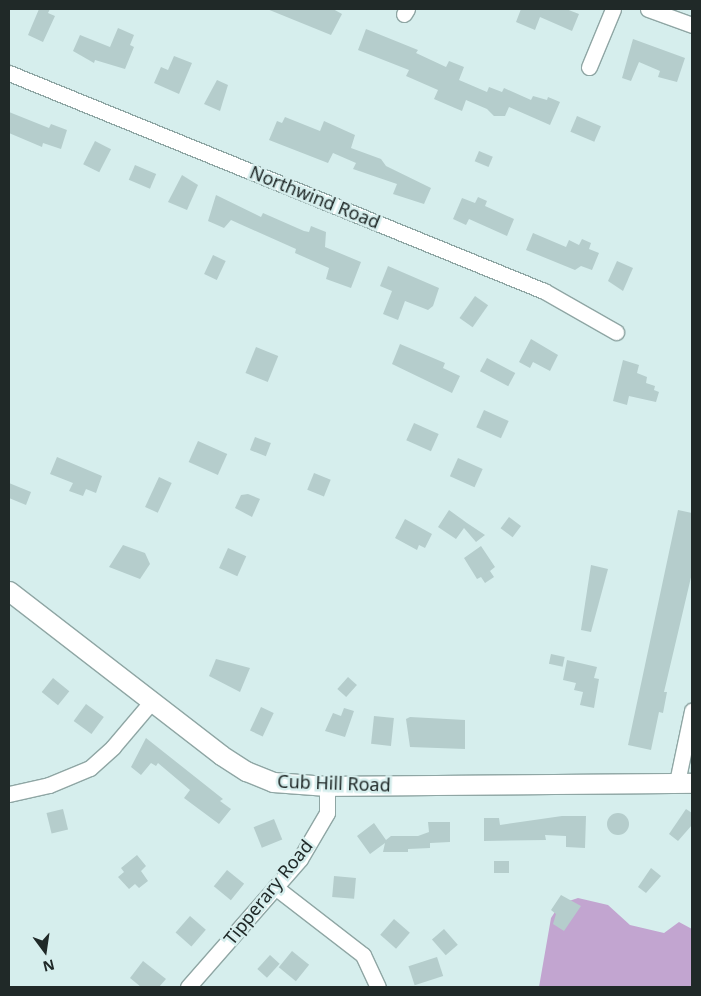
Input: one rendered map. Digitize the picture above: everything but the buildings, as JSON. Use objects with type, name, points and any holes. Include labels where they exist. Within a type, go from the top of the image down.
[{"type":"street","points":[[589,67],[612,9]]},
{"type":"street","points":[[648,9],[692,25]]},
{"type":"street","name":"Northwind Road","points":[[9,73],[544,291],[616,332]]},
{"type":"street","name":"Cub Hill Road","points":[[9,591],[221,755],[258,778],[327,786],[685,782]]},
{"type":"street","points":[[9,794],[49,785],[90,768],[113,747],[152,701]]},
{"type":"street","points":[[685,782],[692,711]]},
{"type":"street","name":"Tipperary Road","points":[[188,987],[300,859],[327,813],[327,786]]},
{"type":"street","points":[[275,887],[363,956],[378,987]]},
{"type":"shaded area","points":[[578,898],[608,905],[630,925],[664,933],[679,922],[692,929],[692,987],[539,987],[551,918],[560,904]]}]
